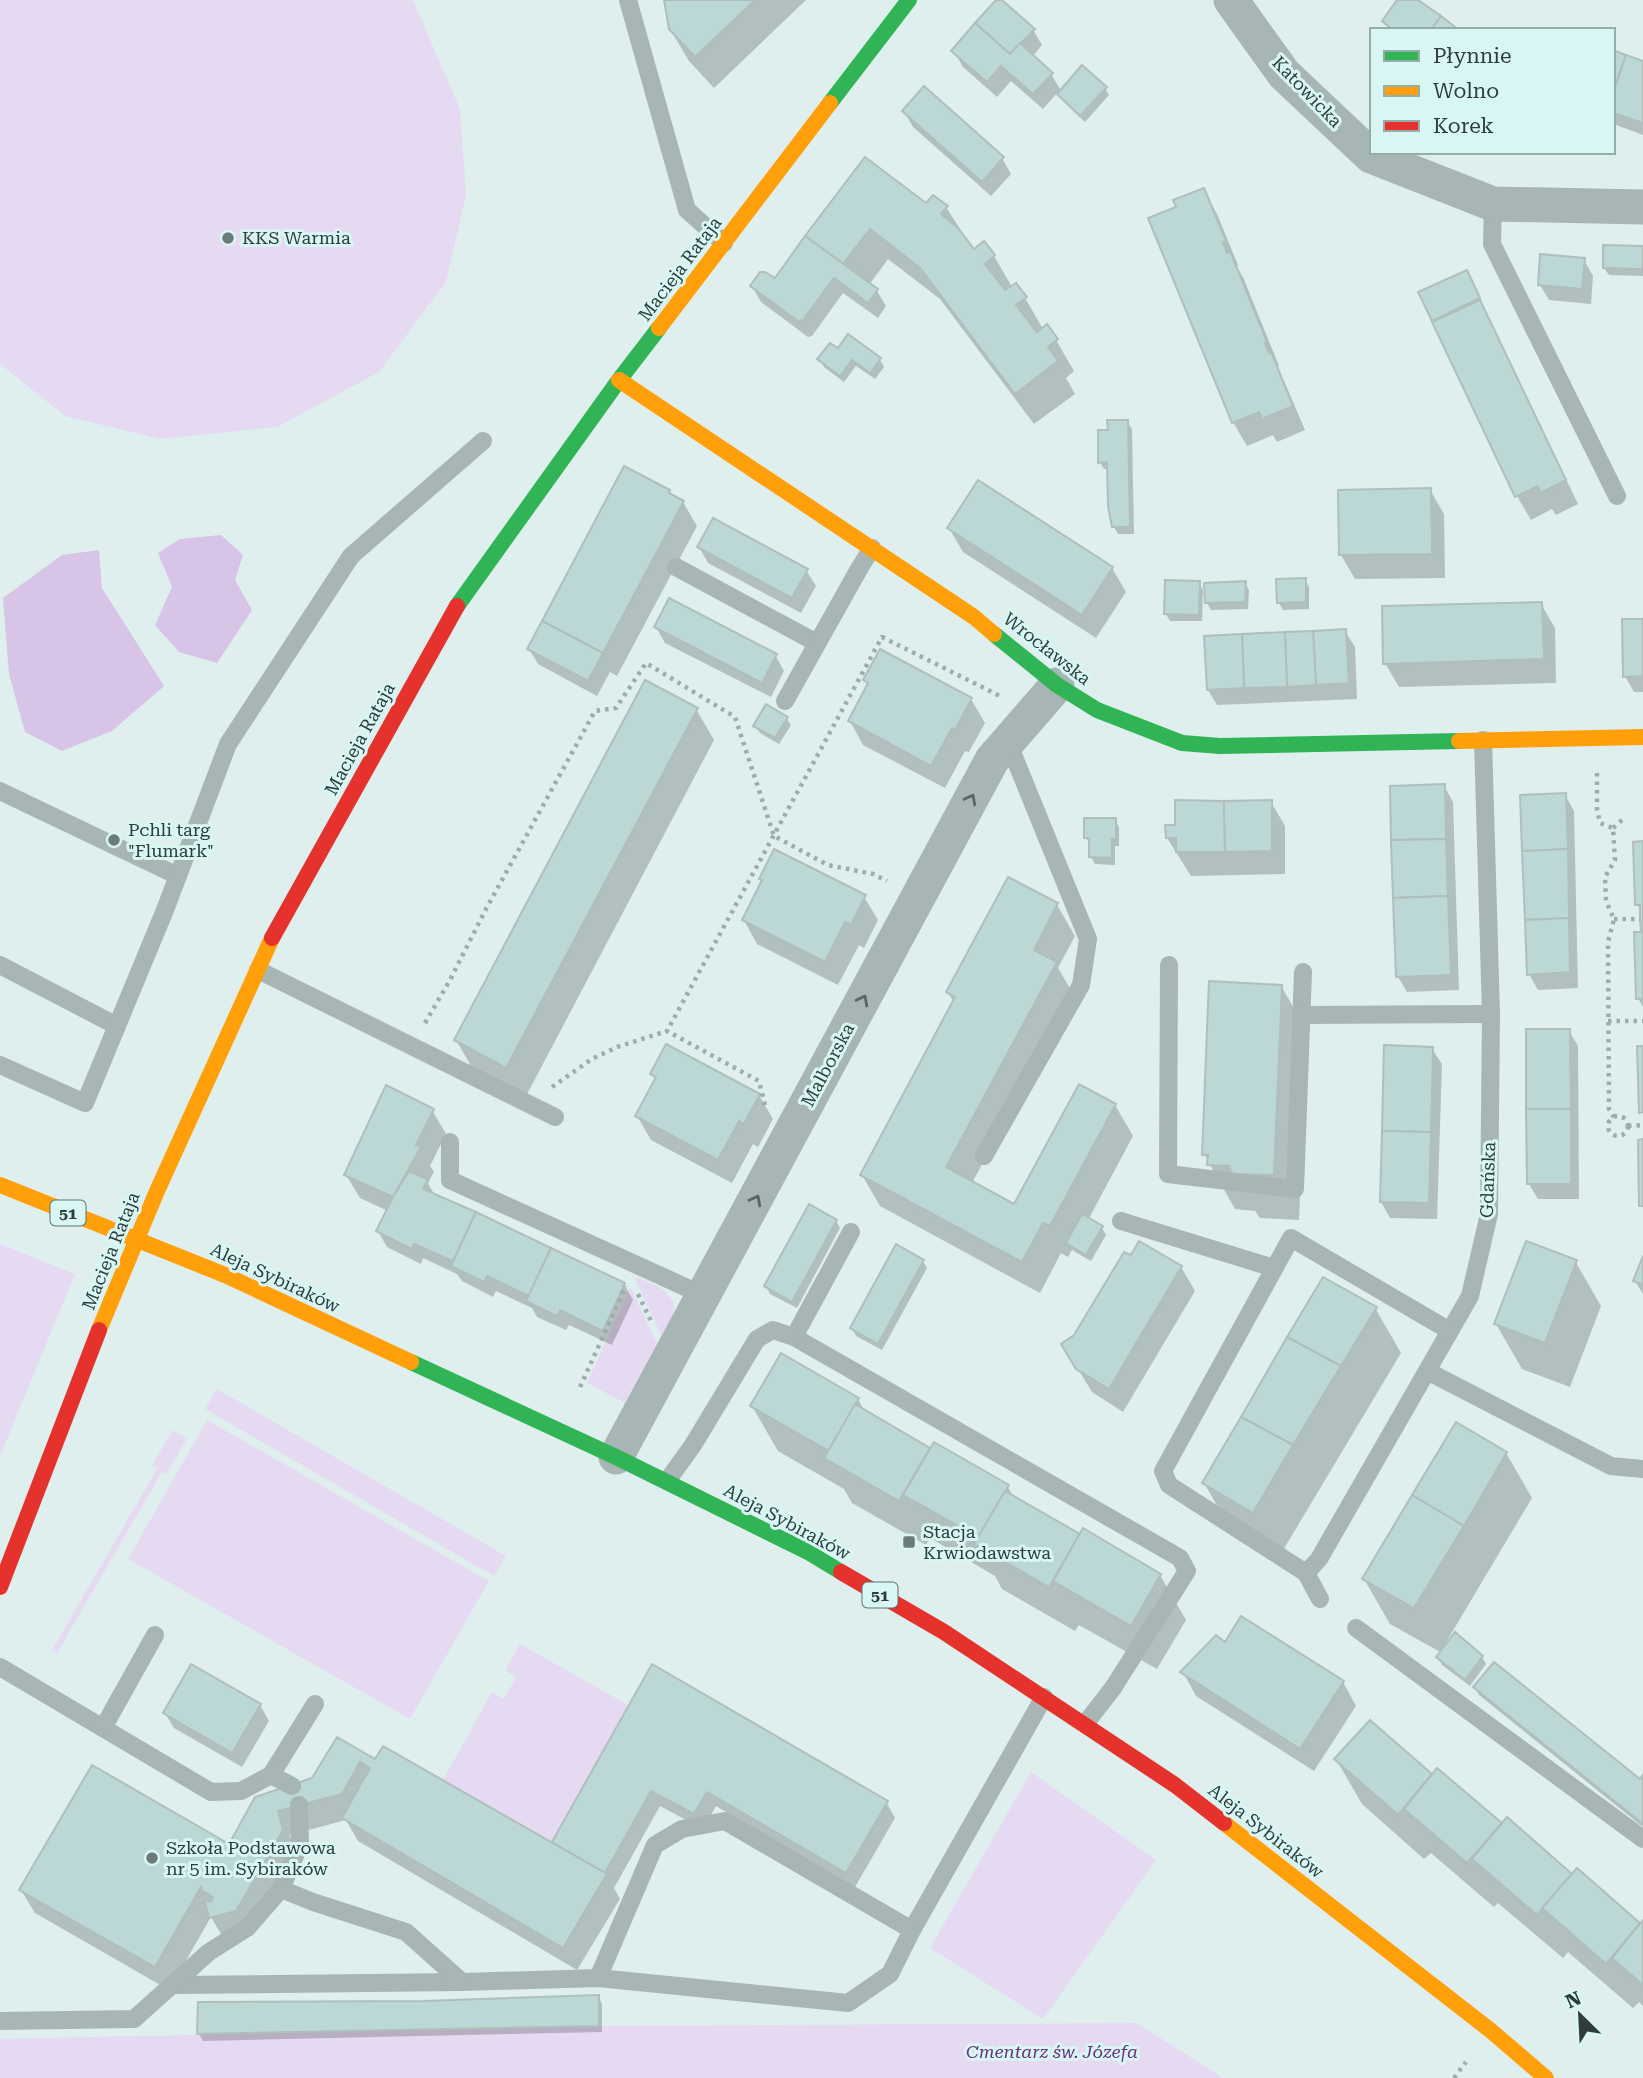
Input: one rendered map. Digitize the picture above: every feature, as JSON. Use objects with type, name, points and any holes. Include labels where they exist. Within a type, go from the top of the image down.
[{"type":"street","name":"Macieja Rataja","points":[[0,1587],[112,1297],[157,1191],[258,970],[278,928],[452,613],[619,380],[909,0]]},
{"type":"street","name":"Katowicka","points":[[1231,0],[1284,74],[1371,156],[1493,204],[1643,207]]},
{"type":"street","name":"Wrocławska","points":[[619,380],[974,617],[1058,685],[1097,710],[1182,743],[1220,746],[1643,737]]},
{"type":"street","name":"Malborska","points":[[616,1457],[1000,751],[1058,685]]},
{"type":"street","name":"Aleja Sybiraków","points":[[0,1185],[225,1275],[667,1481],[808,1552],[944,1632],[1175,1785],[1490,2030],[1546,2078]]},
{"type":"lane","points":[[628,0],[687,210],[724,243]]},
{"type":"lane","points":[[1493,204],[1492,244],[1617,496]]},
{"type":"lane","points":[[0,1065],[85,1103],[178,876],[228,744],[351,556],[483,441]]},
{"type":"lane","points":[[785,701],[872,548]]},
{"type":"lane","points":[[676,567],[817,643]]},
{"type":"lane","name":"Gdańska","points":[[1306,1573],[1319,1559],[1470,1296],[1489,1214],[1490,1014],[1483,740]]},
{"type":"lane","points":[[984,1156],[1080,985],[1088,939],[1000,751]]},
{"type":"lane","points":[[0,792],[178,876]]},
{"type":"lane","points":[[0,965],[117,1026]]},
{"type":"lane","points":[[1169,965],[1168,1174],[1295,1189],[1303,972]]},
{"type":"lane","points":[[258,970],[555,1117]]},
{"type":"lane","points":[[1301,1015],[1490,1014]]},
{"type":"lane","points":[[450,1142],[450,1180],[705,1296]]},
{"type":"lane","points":[[1121,1221],[1275,1268]]},
{"type":"lane","points":[[794,1337],[851,1232]]},
{"type":"lane","points":[[1320,1599],[1306,1573],[1169,1485],[1163,1471],[1291,1238],[1450,1331]]},
{"type":"lane","points":[[667,1481],[693,1445],[757,1339],[773,1330],[794,1337],[1180,1558],[1187,1572],[1113,1688],[1084,1724]]},
{"type":"lane","points":[[1427,1371],[1611,1466],[1643,1469]]},
{"type":"lane","points":[[1356,1628],[1643,1839]]},
{"type":"lane","points":[[103,1728],[155,1635]]},
{"type":"lane","points":[[0,1667],[211,1792],[241,1791],[271,1775],[315,1704]]},
{"type":"lane","points":[[173,1985],[598,1978],[848,2003],[890,1974],[912,1930],[1044,1697]]},
{"type":"lane","points":[[271,1775],[292,1786]]},
{"type":"lane","points":[[0,2021],[134,2019],[209,1952],[247,1928],[281,1889],[300,1844],[299,1805]]},
{"type":"lane","points":[[598,1978],[655,1845],[682,1829],[725,1821],[912,1930]]},
{"type":"lane","points":[[281,1889],[406,1932],[462,1982]]},
{"type":"path","points":[[549,1089],[592,1059],[617,1047],[667,1031],[882,637],[1009,700]]},
{"type":"path","points":[[423,1026],[595,711],[616,708],[646,663],[735,717],[774,836],[828,865],[873,874],[918,898]]},
{"type":"path","points":[[1597,771],[1597,809],[1600,823],[1613,828]]},
{"type":"path","points":[[1613,828],[1622,820]]},
{"type":"path","points":[[1613,828],[1615,860],[1605,877],[1606,901],[1614,919],[1608,942],[1609,1109],[1614,1117]]},
{"type":"path","points":[[1614,919],[1640,919]]},
{"type":"path","points":[[1608,1021],[1643,1021]]},
{"type":"path","points":[[667,1031],[760,1081],[774,1143],[783,1149]]},
{"type":"path","points":[[1614,1117],[1623,1117],[1628,1126],[1621,1136],[1611,1133],[1608,1125],[1614,1117]]},
{"type":"path","points":[[1628,1126],[1643,1125]]},
{"type":"path","points":[[580,1387],[630,1278]]},
{"type":"path","points":[[636,1290],[670,1359]]},
{"type":"path","points":[[1454,2078],[1466,2062]]},
{"type":"green space","name":"KKS Warmia","points":[[0,0],[413,0],[460,109],[466,195],[446,282],[379,372],[277,427],[160,439],[65,416],[0,364]]},
{"type":"green space","points":[[0,1244],[75,1274],[0,1456]]},
{"type":"green space","points":[[637,1277],[663,1290],[672,1301],[673,1316],[662,1337],[635,1279]]},
{"type":"green space","points":[[630,1287],[658,1345],[627,1404],[587,1383]]},
{"type":"green space","points":[[217,1389],[506,1556],[494,1576],[205,1409]]},
{"type":"green space","points":[[207,1420],[489,1581],[410,1719],[128,1559]]},
{"type":"green space","points":[[173,1430],[187,1439],[166,1474],[162,1472],[57,1653],[52,1650],[157,1469],[152,1465]]},
{"type":"green space","points":[[520,1644],[628,1705],[552,1842],[443,1780],[492,1692],[504,1699],[516,1677],[505,1670]]},
{"type":"green space","points":[[1031,1772],[1156,1860],[1043,2019],[930,1948]]},
{"type":"green space","name":"Cmentarz św. Józefa","points":[[1137,2023],[1223,2078],[0,2078],[0,2039],[599,2026]]},
{"type":"shaded area","points":[[221,535],[243,555],[235,580],[252,610],[217,663],[179,652],[155,625],[172,587],[158,553],[180,539]]},
{"type":"shaded area","points":[[99,550],[102,588],[164,686],[112,731],[62,751],[25,732],[9,674],[3,598],[62,555]]},
{"type":"building","points":[[664,0],[755,0],[695,57],[669,29]]},
{"type":"building","points":[[996,0],[1002,0],[1035,29],[1010,54],[975,23]]},
{"type":"building","points":[[1397,0],[1418,0],[1441,16],[1432,28],[1391,28],[1382,21]]},
{"type":"building","points":[[1441,16],[1456,28],[1432,28]]},
{"type":"building","points":[[975,23],[1010,54],[1020,43],[1053,73],[1033,94],[1001,66],[987,82],[951,51]]},
{"type":"building","points":[[1615,51],[1626,55],[1615,87]]},
{"type":"building","points":[[1626,55],[1643,61],[1643,123],[1615,114],[1615,87]]},
{"type":"building","points":[[1082,65],[1107,87],[1080,116],[1057,94]]},
{"type":"building","points":[[924,86],[1004,157],[982,182],[902,111]]},
{"type":"building","points":[[865,157],[926,203],[933,195],[948,206],[941,214],[958,228],[974,249],[984,241],[995,255],[985,264],[1005,290],[1016,283],[1027,297],[1016,305],[1037,332],[1047,324],[1058,339],[1048,347],[1058,361],[1015,394],[920,268],[870,229],[843,264],[805,236]]},
{"type":"building","points":[[1204,188],[1226,241],[1223,242],[1227,253],[1230,251],[1269,353],[1271,352],[1293,406],[1262,419],[1259,412],[1232,423],[1148,218],[1176,207],[1173,200]]},
{"type":"building","points":[[805,236],[878,289],[868,303],[834,278],[803,320],[798,321],[750,286],[760,272],[775,278]]},
{"type":"building","points":[[1603,245],[1643,246],[1643,269],[1603,268]]},
{"type":"building","points":[[1540,254],[1585,258],[1582,289],[1538,285]]},
{"type":"building","points":[[1467,270],[1480,298],[1432,321],[1418,292]]},
{"type":"building","points":[[1480,300],[1566,480],[1540,493],[1538,486],[1515,497],[1432,322]]},
{"type":"building","points":[[848,334],[881,358],[870,373],[852,360],[840,376],[817,359],[830,343],[838,348]]},
{"type":"building","points":[[1107,420],[1128,420],[1130,527],[1112,527],[1108,506],[1107,462],[1098,463],[1098,430],[1108,430]]},
{"type":"building","points":[[624,466],[670,490],[669,493],[684,501],[603,653],[542,621]]},
{"type":"building","points":[[978,480],[1113,567],[1082,615],[947,528]]},
{"type":"building","points":[[1431,488],[1432,554],[1339,555],[1338,490]]},
{"type":"building","points":[[713,518],[808,569],[792,598],[697,547]]},
{"type":"building","points":[[1306,578],[1306,602],[1277,603],[1276,579]]},
{"type":"building","points":[[1165,580],[1200,581],[1199,615],[1164,614]]},
{"type":"building","points":[[1246,581],[1245,602],[1205,603],[1204,583]]},
{"type":"building","points":[[669,598],[777,654],[762,683],[654,627]]},
{"type":"building","points":[[1542,602],[1544,659],[1383,664],[1382,606]]},
{"type":"building","points":[[1622,619],[1643,619],[1643,676],[1623,677]]},
{"type":"building","points":[[542,621],[603,653],[588,681],[527,649]]},
{"type":"building","points":[[1346,629],[1349,683],[1316,685],[1313,631]]},
{"type":"building","points":[[1313,631],[1316,685],[1287,687],[1285,632]]},
{"type":"building","points":[[1285,632],[1287,687],[1244,688],[1242,634]]},
{"type":"building","points":[[1242,634],[1244,688],[1207,690],[1204,636]]},
{"type":"building","points":[[880,649],[972,698],[931,766],[848,721],[868,683],[863,680]]},
{"type":"building","points":[[645,680],[698,708],[506,1068],[454,1040]]},
{"type":"building","points":[[766,704],[788,717],[775,738],[753,726]]},
{"type":"building","points":[[1445,784],[1446,839],[1391,840],[1390,786]]},
{"type":"building","points":[[1566,793],[1568,849],[1522,851],[1520,795]]},
{"type":"building","points":[[1175,800],[1224,801],[1225,852],[1176,852],[1176,838],[1166,838],[1165,825],[1175,825]]},
{"type":"building","points":[[1272,800],[1272,851],[1225,852],[1224,801]]},
{"type":"building","points":[[1084,818],[1116,818],[1112,858],[1089,857],[1089,838],[1084,838]]},
{"type":"building","points":[[1446,839],[1448,896],[1393,898],[1391,840]]},
{"type":"building","points":[[1643,841],[1643,999],[1636,999],[1634,932],[1641,932],[1640,905],[1635,905],[1633,842]]},
{"type":"building","points":[[774,849],[866,895],[851,925],[845,922],[825,962],[742,920]]},
{"type":"building","points":[[1568,849],[1569,918],[1525,920],[1522,851]]},
{"type":"building","points":[[1008,877],[1058,903],[1034,950],[1057,962],[946,1167],[1014,1204],[1079,1084],[1116,1104],[1050,1226],[1043,1223],[1022,1262],[860,1175],[955,997],[946,992]]},
{"type":"building","points":[[1448,896],[1451,975],[1396,977],[1393,898]]},
{"type":"building","points":[[1569,918],[1570,972],[1527,975],[1525,920]]},
{"type":"building","points":[[1209,981],[1282,985],[1274,1175],[1232,1174],[1229,1166],[1207,1165],[1208,1155],[1202,1155]]},
{"type":"building","points":[[1526,1029],[1570,1029],[1571,1109],[1526,1109]]},
{"type":"building","points":[[666,1044],[760,1094],[744,1124],[739,1121],[718,1160],[635,1116],[656,1077],[650,1074]]},
{"type":"building","points":[[1384,1045],[1433,1047],[1431,1132],[1382,1131]]},
{"type":"building","points":[[1637,1046],[1643,1046],[1643,1112],[1639,1113]]},
{"type":"building","points":[[386,1085],[434,1109],[416,1145],[421,1147],[393,1197],[344,1175]]},
{"type":"building","points":[[1526,1109],[1571,1109],[1571,1184],[1527,1184]]},
{"type":"building","points":[[1382,1131],[1431,1132],[1429,1203],[1380,1202]]},
{"type":"building","points":[[1643,1139],[1643,1206],[1639,1206],[1638,1140]]},
{"type":"building","points":[[409,1171],[428,1180],[423,1189],[476,1212],[453,1261],[414,1244],[412,1249],[376,1231]]},
{"type":"building","points":[[809,1204],[837,1220],[792,1302],[764,1286]]},
{"type":"building","points":[[476,1212],[551,1248],[529,1296],[487,1276],[484,1282],[451,1266]]},
{"type":"building","points":[[1082,1214],[1103,1226],[1086,1255],[1066,1243]]},
{"type":"building","points":[[1139,1241],[1182,1266],[1109,1389],[1076,1369],[1061,1344],[1074,1335],[1124,1252],[1131,1255]]},
{"type":"building","points":[[1526,1241],[1577,1260],[1545,1343],[1494,1324]]},
{"type":"building","points":[[896,1244],[924,1260],[878,1344],[850,1328]]},
{"type":"building","points":[[551,1248],[625,1283],[603,1331],[560,1310],[557,1316],[526,1301]]},
{"type":"building","points":[[1643,1256],[1643,1285],[1633,1281]]},
{"type":"building","points":[[1323,1277],[1377,1307],[1341,1366],[1287,1337]]},
{"type":"building","points":[[1287,1337],[1341,1366],[1293,1445],[1241,1417]]},
{"type":"building","points":[[781,1353],[859,1398],[829,1451],[750,1406]]},
{"type":"building","points":[[855,1404],[930,1448],[899,1501],[824,1458]]},
{"type":"building","points":[[1241,1417],[1293,1445],[1253,1513],[1202,1483]]},
{"type":"building","points":[[1456,1422],[1507,1452],[1464,1526],[1412,1495]]},
{"type":"building","points":[[934,1442],[1009,1485],[978,1537],[903,1495]]},
{"type":"building","points":[[1005,1491],[1080,1534],[1049,1587],[974,1544]]},
{"type":"building","points":[[1412,1495],[1464,1526],[1414,1608],[1362,1579]]},
{"type":"building","points":[[1083,1528],[1161,1574],[1131,1626],[1053,1581]]},
{"type":"building","points":[[1241,1616],[1344,1681],[1300,1749],[1180,1672],[1216,1635],[1225,1642]]},
{"type":"building","points":[[1455,1632],[1483,1656],[1465,1680],[1436,1657]]},
{"type":"building","points":[[1494,1662],[1640,1779],[1643,1775],[1643,1824],[1473,1687]]},
{"type":"building","points":[[191,1664],[261,1704],[232,1753],[163,1713]]},
{"type":"building","points":[[652,1664],[888,1801],[846,1873],[707,1792],[694,1814],[651,1791],[605,1873],[552,1842]]},
{"type":"building","points":[[1370,1720],[1432,1774],[1398,1815],[1334,1759]]},
{"type":"building","name":"Szkoła Podstawowa nr 5 im. Sybiraków","points":[[337,1737],[375,1759],[383,1746],[607,1874],[563,1948],[342,1818],[370,1768],[360,1762],[342,1794],[278,1811],[283,1830],[236,1911],[209,1918],[205,1902],[211,1901],[213,1897],[203,1893],[201,1887],[155,1967],[19,1890],[92,1765],[229,1844],[255,1797],[312,1778]]},
{"type":"building","points":[[1437,1768],[1502,1823],[1467,1863],[1404,1809]]},
{"type":"building","points":[[1507,1817],[1572,1874],[1537,1915],[1472,1859]]},
{"type":"building","points":[[1577,1868],[1640,1923],[1606,1964],[1542,1908]]},
{"type":"building","points":[[1643,1920],[1643,1985],[1612,1958]]},
{"type":"building","points":[[599,1995],[599,2026],[197,2034],[198,2002],[424,2001]]},
{"type":"traffic: fast","points":[[830,103],[909,0]]},
{"type":"traffic: fast","points":[[457,606],[659,328]]},
{"type":"traffic: fast","points":[[994,634],[1057,685],[1097,710],[1182,743],[1220,746],[1459,741]]},
{"type":"traffic: fast","points":[[411,1362],[616,1457],[808,1552],[841,1572]]},
{"type":"traffic: slow","points":[[659,328],[830,103]]},
{"type":"traffic: slow","points":[[619,380],[974,617],[994,634]]},
{"type":"traffic: slow","points":[[1459,741],[1643,737]]},
{"type":"traffic: slow","points":[[99,1330],[157,1191],[272,938]]},
{"type":"traffic: slow","points":[[0,1185],[225,1275],[411,1362]]},
{"type":"traffic: slow","points":[[1224,1823],[1490,2030],[1546,2078]]},
{"type":"traffic: jam","points":[[272,938],[457,606]]},
{"type":"traffic: jam","points":[[0,1587],[99,1330]]},
{"type":"traffic: jam","points":[[841,1572],[944,1632],[1175,1785],[1224,1823]]},
{"type":"place","name":"KKS Warmia","points":[[228,238]]},
{"type":"place","name":"Pchli targ \"Flumark\"","points":[[114,840]]},
{"type":"place","name":"Stacja Krwiodawstwa","points":[[909,1542]]},
{"type":"place","name":"Szkoła Podstawowa nr 5 im. Sybiraków","points":[[152,1858]]}]
